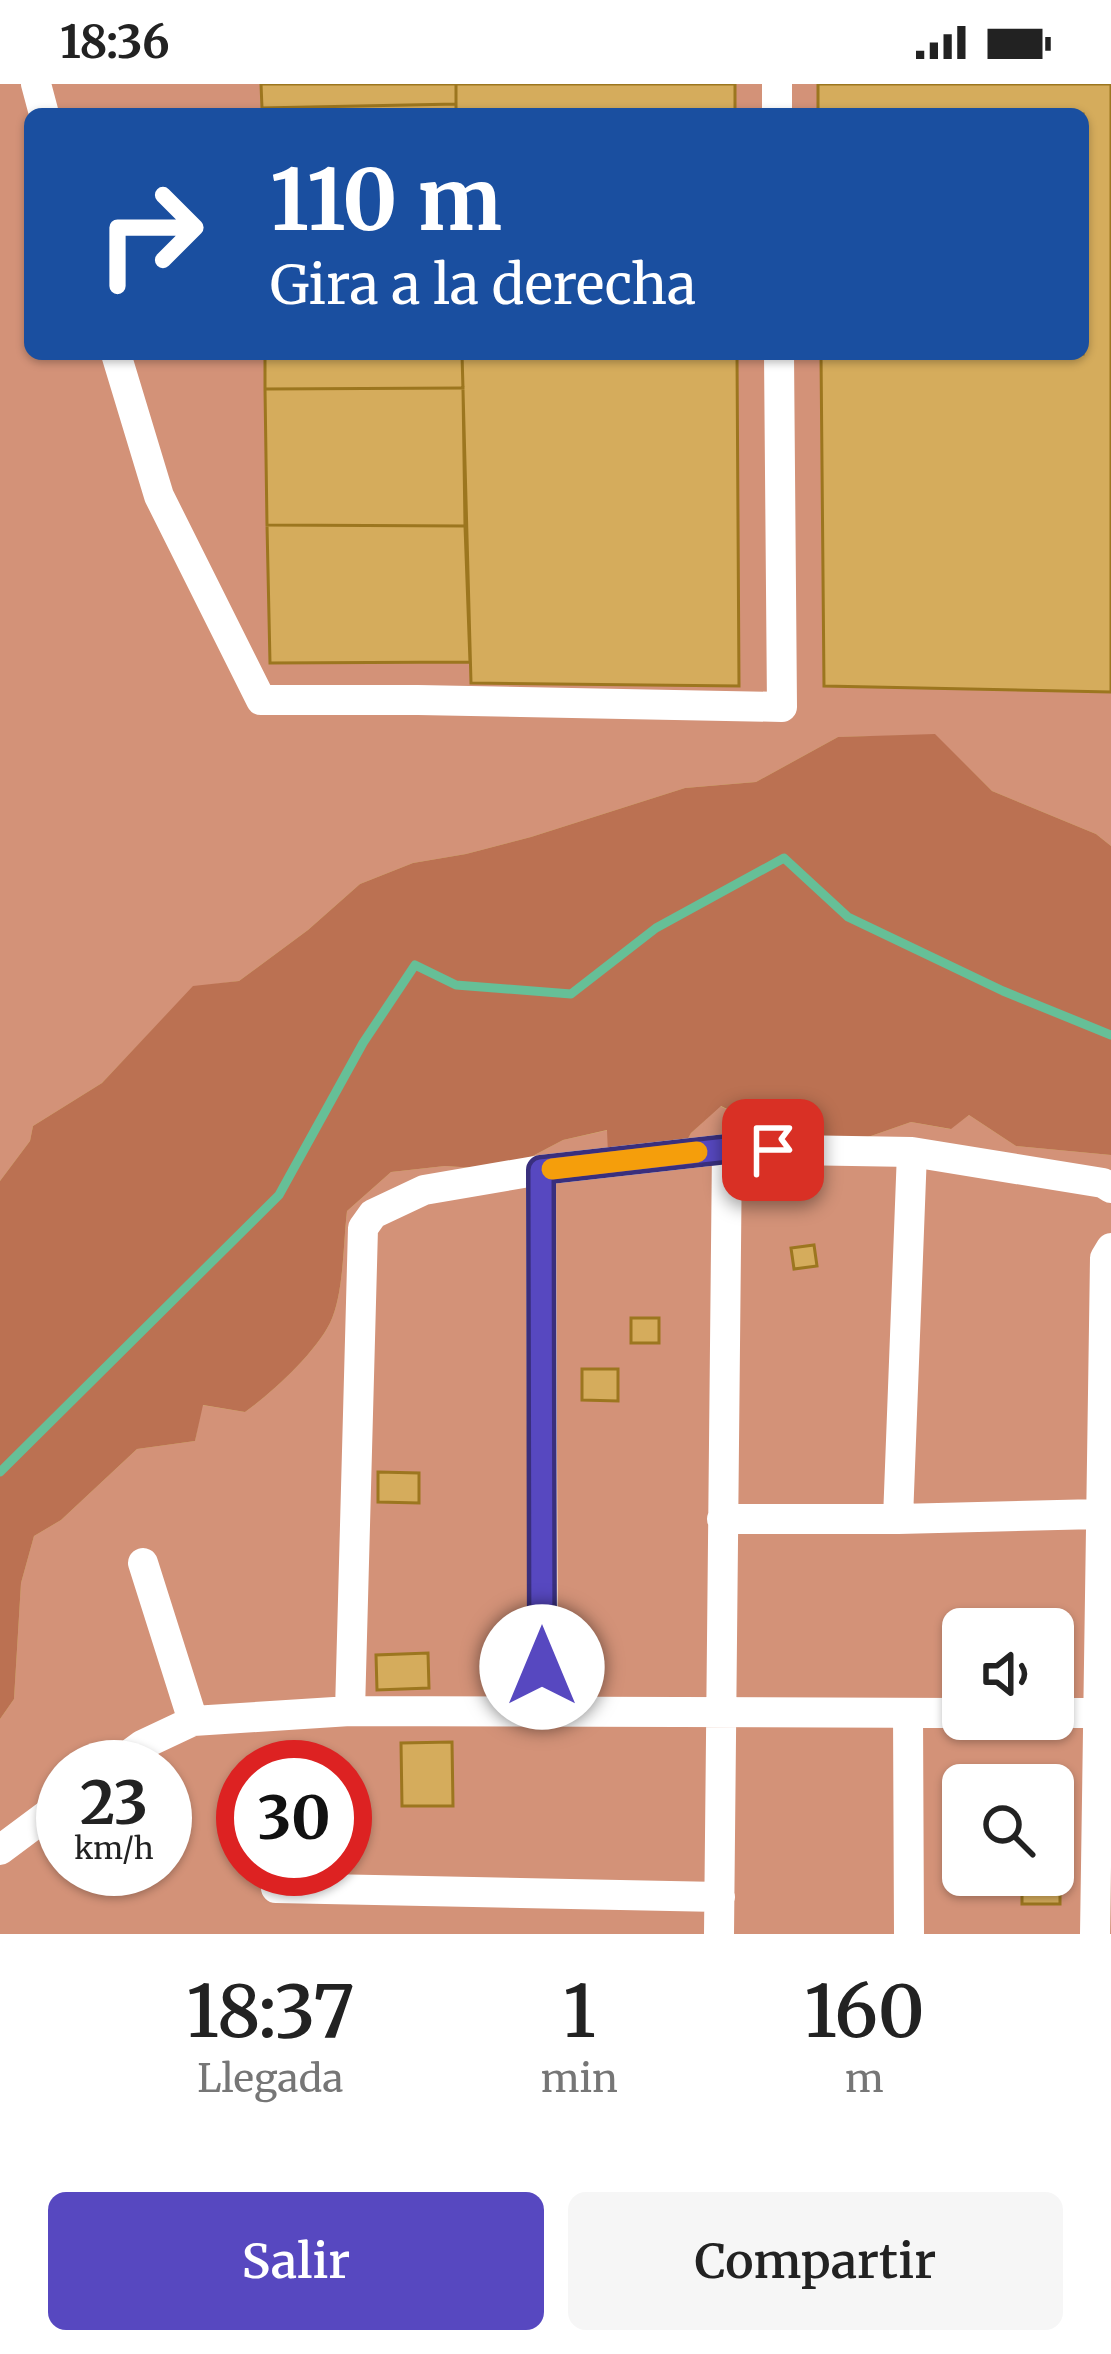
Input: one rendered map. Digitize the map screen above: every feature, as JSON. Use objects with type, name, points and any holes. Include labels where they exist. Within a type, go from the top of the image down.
[{"type":"street","points":[[118,360],[159,496],[261,700],[782,707],[779,360]]},
{"type":"street","points":[[719,1934],[727,1149]]},
{"type":"street","points":[[350,1711],[363,1228],[373,1214],[424,1190],[541,1170],[727,1149],[912,1153],[1111,1188]]},
{"type":"street","points":[[898,1519],[912,1153]]},
{"type":"street","points":[[541,1170],[543,1712]]},
{"type":"street","points":[[1095,1934],[1105,1713],[1099,1514],[1105,1258],[1111,1249]]},
{"type":"street","points":[[722,1519],[1099,1514]]},
{"type":"street","points":[[143,1564],[193,1721]]},
{"type":"street","points":[[151,1740],[193,1721],[350,1711],[942,1713]]},
{"type":"street","points":[[908,1713],[909,1934]]},
{"type":"street","points":[[1074,1713],[1105,1713]]},
{"type":"street","points":[[0,1850],[36,1823]]},
{"type":"street","points":[[372,1890],[720,1897]]},
{"type":"shaded area","points":[[0,84],[1111,84],[1111,846],[1096,834],[992,791],[935,735],[838,737],[756,782],[685,788],[531,837],[413,863],[360,884],[239,981],[193,987],[102,1083],[33,1126],[30,1141],[0,1181]]},
{"type":"shaded area","points":[[935,734],[992,791],[1096,834],[1111,846],[1111,1155],[1016,1146],[969,1115],[951,1129],[911,1122],[848,1144],[762,1126],[721,1106],[691,1133],[671,1169],[608,1154],[607,1130],[563,1140],[506,1170],[445,1166],[391,1172],[347,1211],[335,1311],[323,1335],[292,1372],[245,1412],[203,1405],[195,1441],[137,1449],[61,1520],[34,1536],[21,1583],[14,1699],[0,1719],[0,1181],[30,1141],[33,1126],[102,1083],[193,986],[239,981],[360,884],[413,863],[531,837],[685,788],[756,782],[838,737]]},
{"type":"shaded area","points":[[720,1106],[762,1126],[848,1144],[911,1122],[950,1129],[969,1115],[1016,1146],[1111,1155],[1111,1934],[0,1934],[0,1719],[14,1699],[21,1583],[34,1536],[61,1520],[137,1449],[195,1441],[202,1405],[245,1412],[292,1372],[323,1335],[335,1311],[347,1211],[391,1172],[445,1166],[506,1170],[563,1140],[608,1130],[670,1169],[691,1133]]},
{"type":"building","points":[[261,84],[456,84],[456,104],[262,108]]},
{"type":"building","points":[[456,84],[735,84],[735,108],[456,108]]},
{"type":"building","points":[[818,84],[1111,84],[1111,692],[824,686],[821,360],[1089,360],[1089,108],[818,108]]},
{"type":"building","points":[[456,104],[456,108],[262,108]]},
{"type":"building","points":[[265,360],[462,360],[463,388],[265,389]]},
{"type":"building","points":[[462,360],[737,360],[739,686],[471,683]]},
{"type":"building","points":[[463,388],[465,526],[267,525],[265,389]]},
{"type":"building","points":[[267,525],[465,526],[470,662],[270,663]]},
{"type":"building","points":[[814,1245],[817,1266],[794,1269],[791,1248]]},
{"type":"building","points":[[631,1318],[659,1318],[659,1343],[631,1343]]},
{"type":"building","points":[[582,1369],[618,1369],[618,1401],[582,1400]]},
{"type":"building","points":[[378,1472],[419,1473],[419,1503],[378,1502]]},
{"type":"building","points":[[428,1653],[429,1688],[377,1690],[376,1655]]},
{"type":"building","points":[[452,1742],[453,1806],[402,1806],[401,1743]]},
{"type":"building","points":[[1022,1896],[1060,1896],[1060,1904],[1022,1904]]},
{"type":"waterway","points":[[0,1472],[279,1195],[363,1043],[415,965],[456,985],[571,994],[656,928],[784,858],[848,917],[1003,991],[1111,1035]]},
{"type":"slow traffic","points":[[552,1169],[697,1152]]},
{"type":"route","points":[[542,1667],[541,1170],[727,1149],[773,1150]]}]
